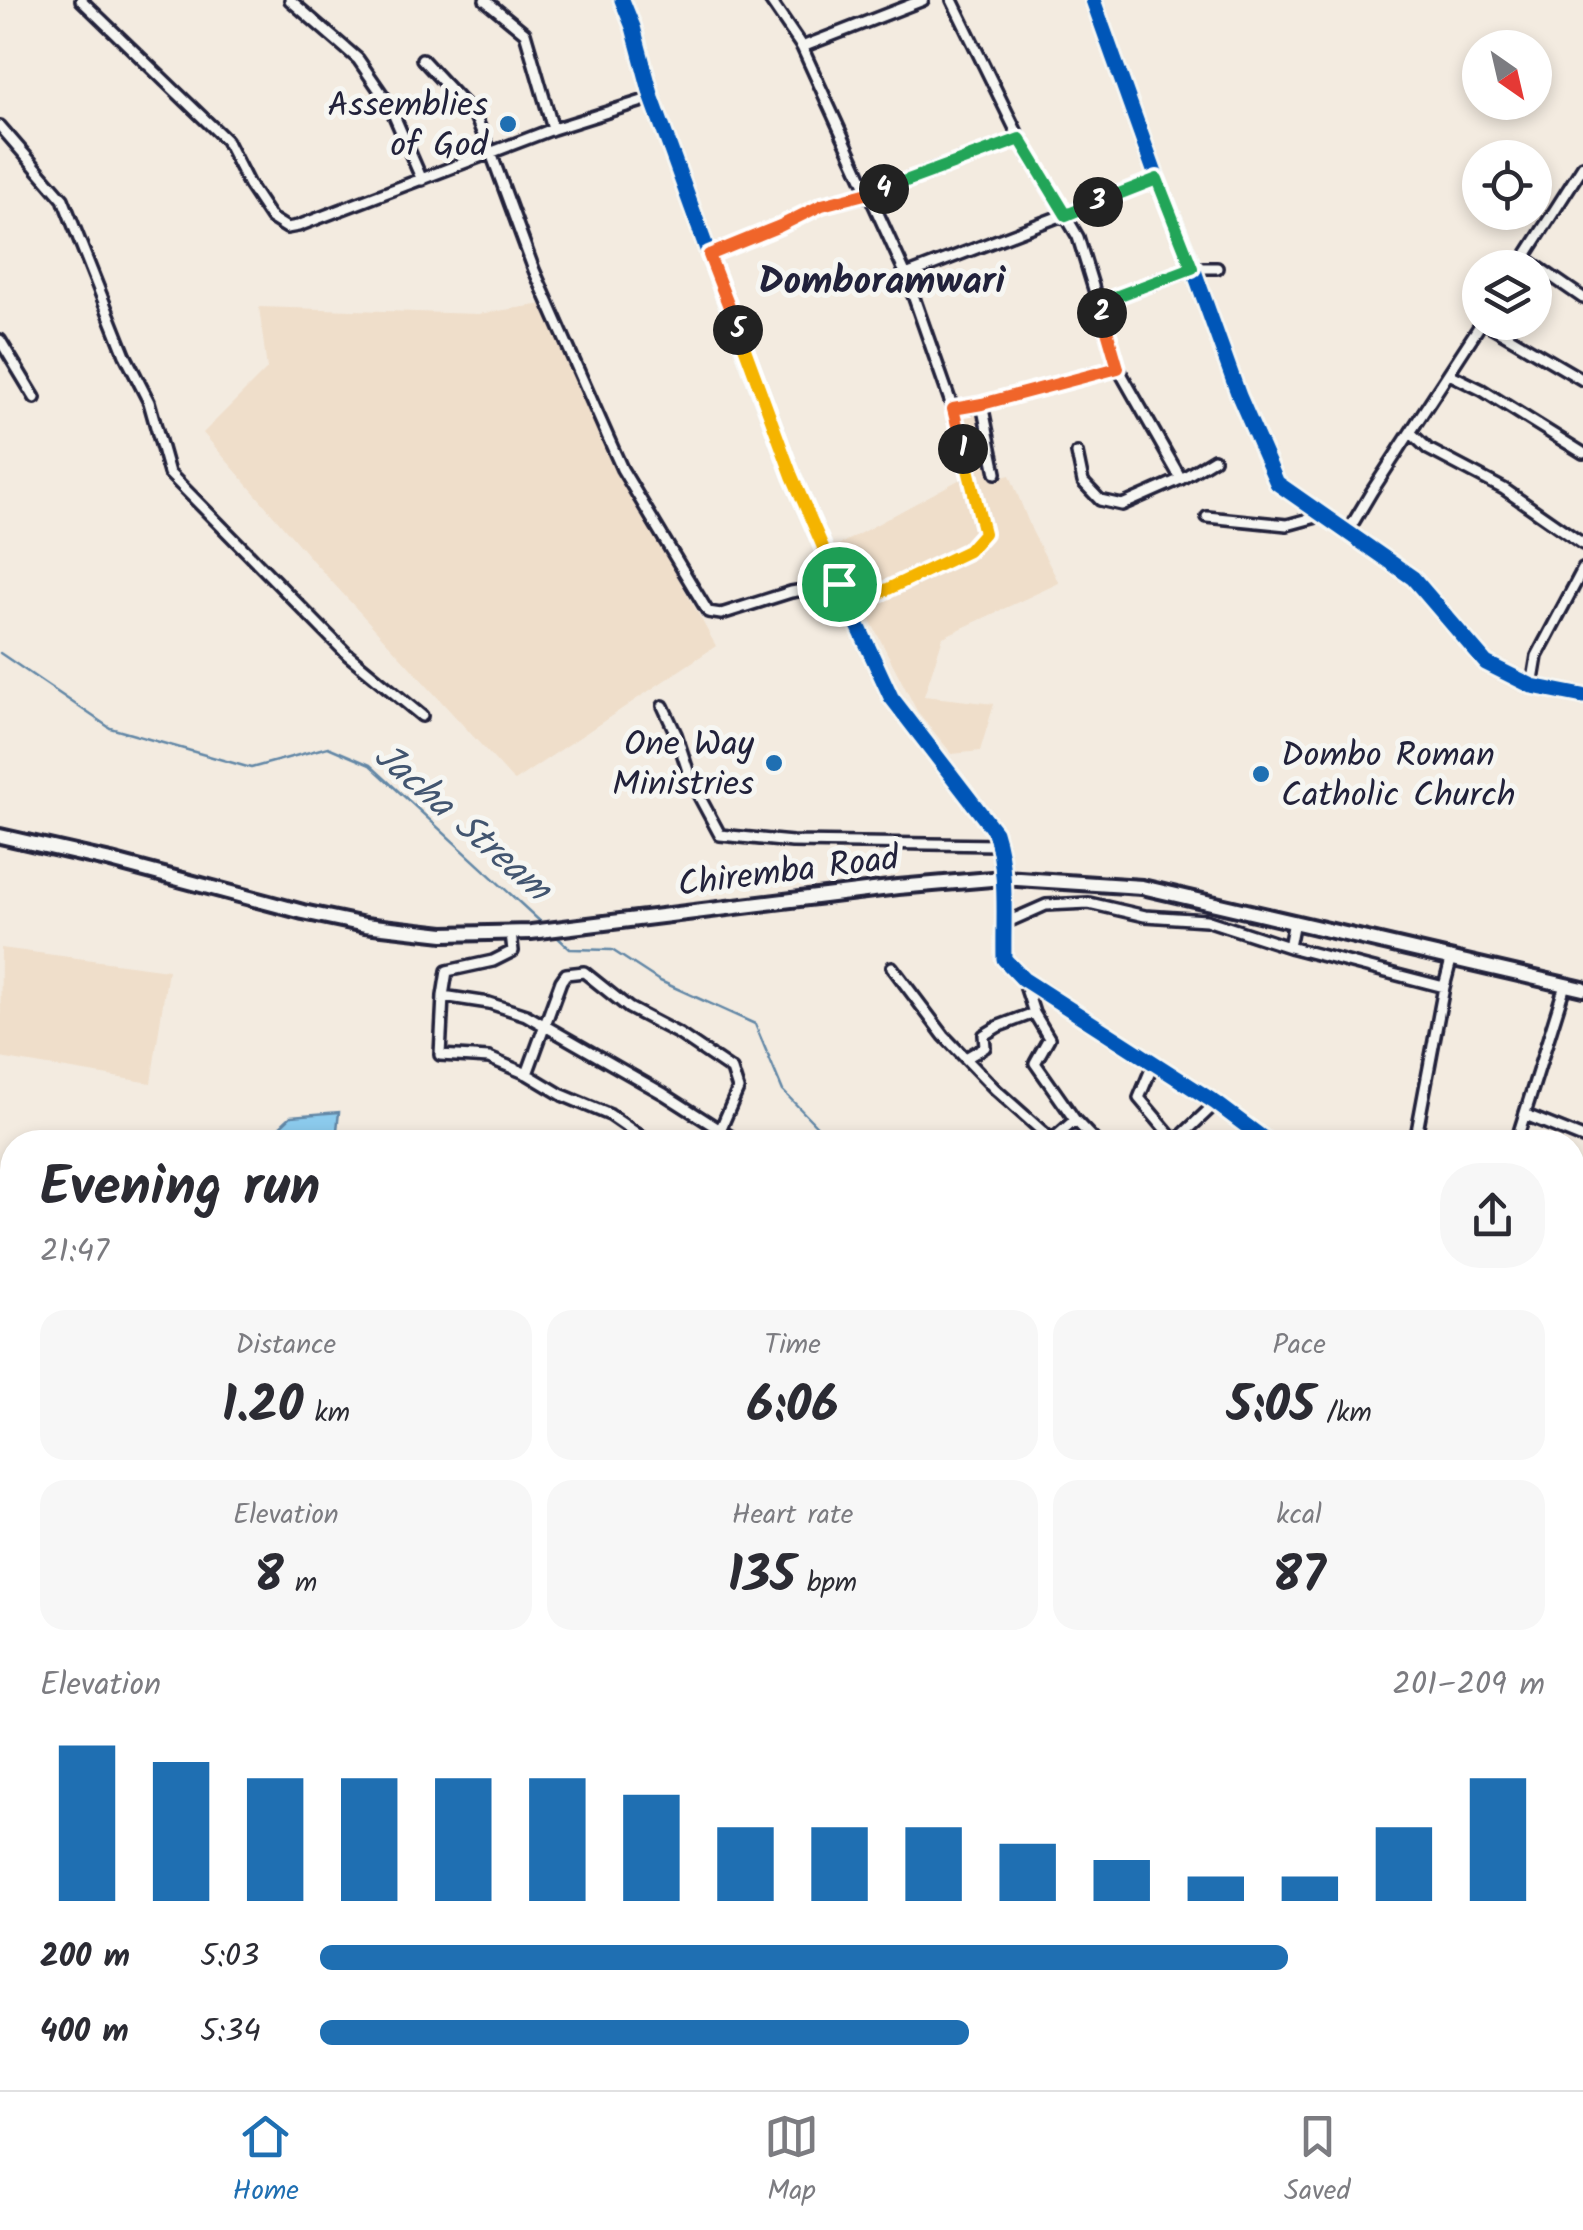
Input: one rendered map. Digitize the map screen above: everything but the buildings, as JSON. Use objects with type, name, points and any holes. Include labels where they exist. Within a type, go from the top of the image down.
[{"type":"main road","name":"Chiremba Road","points":[[0,836],[303,912],[365,925],[444,934],[531,932],[1003,878],[1142,887],[1583,989]]},
{"type":"street","points":[[81,0],[226,140],[272,218],[287,228],[553,128],[652,98]]},
{"type":"street","points":[[290,0],[358,59],[389,104],[422,180]]},
{"type":"street","points":[[486,0],[526,32],[553,128]]},
{"type":"street","points":[[622,0],[652,98],[709,255],[792,476],[839,584],[891,697],[994,832],[1003,878],[1004,959],[1023,980],[1154,1062],[1252,1130]]},
{"type":"street","points":[[770,0],[802,47],[906,275],[953,409],[984,533],[968,551],[850,607]]},
{"type":"street","points":[[802,47],[922,0]]},
{"type":"street","points":[[952,0],[1020,139],[1078,236],[1118,368],[1181,479]]},
{"type":"street","points":[[1093,0],[1239,396],[1278,483],[1413,578],[1486,663],[1532,686],[1583,696]]},
{"type":"street","points":[[422,59],[475,116],[534,270],[622,469],[708,612],[721,614],[792,592],[839,584]]},
{"type":"street","points":[[0,126],[62,200],[125,355],[150,402],[169,473],[348,655],[422,716]]},
{"type":"street","points":[[709,255],[822,205],[869,194],[1020,139]]},
{"type":"street","points":[[1529,250],[1583,166]]},
{"type":"street","points":[[906,275],[1157,179]]},
{"type":"street","points":[[1099,303],[1192,268],[1217,268]]},
{"type":"street","points":[[1552,277],[1583,298]]},
{"type":"street","points":[[0,340],[34,398]]},
{"type":"street","points":[[1347,533],[1471,340]]},
{"type":"street","points":[[1514,340],[1583,380]]},
{"type":"street","points":[[953,409],[1118,368]]},
{"type":"street","points":[[1449,374],[1583,453]]},
{"type":"street","points":[[982,404],[996,474]]},
{"type":"street","points":[[1411,433],[1428,449],[1504,489],[1583,544]]},
{"type":"street","points":[[1077,453],[1083,482],[1100,500],[1122,505],[1181,479],[1214,459]]},
{"type":"street","points":[[1208,517],[1287,525],[1324,515]]},
{"type":"street","points":[[1532,686],[1538,656],[1583,569]]},
{"type":"street","points":[[663,706],[692,783],[720,834],[792,842],[999,845]]},
{"type":"street","points":[[1003,924],[1046,904],[1089,903],[1144,916],[1206,920],[1289,947],[1444,987]]},
{"type":"street","points":[[1289,947],[1294,922]]},
{"type":"street","points":[[511,932],[512,951],[494,961],[447,972],[440,1054],[488,1058],[632,1130]]},
{"type":"street","points":[[1418,1130],[1451,960]]},
{"type":"street","points":[[892,966],[934,1026],[1038,1130]]},
{"type":"street","points":[[526,1074],[561,980],[566,974],[584,972],[629,1008],[679,1034],[732,1070],[738,1089],[721,1130]]},
{"type":"street","points":[[1023,980],[1034,1013],[1049,1038],[1034,1063],[1085,1130]]},
{"type":"street","points":[[1520,1130],[1564,985]]},
{"type":"street","points":[[443,996],[489,1003],[526,1015],[664,1094],[717,1130]]},
{"type":"street","points":[[966,1058],[984,1047],[984,1034],[1034,1013]]},
{"type":"street","points":[[1154,1062],[1138,1098],[1166,1130]]},
{"type":"street","points":[[1188,1130],[1216,1103]]},
{"type":"street","points":[[1526,1115],[1563,1130]]},
{"type":"street","points":[[1063,1130],[1075,1120]]},
{"type":"shaded area","points":[[544,304],[623,478],[716,646],[514,781],[312,560],[203,433],[267,369],[259,307],[478,314]]},
{"type":"shaded area","points":[[990,409],[1002,477],[1010,475],[1032,531],[1059,583],[943,637],[924,696],[994,704],[980,751],[952,754],[917,711],[833,548],[966,476],[955,417]]},
{"type":"shaded area","points":[[1,948],[168,970],[151,1083],[0,1058]]},
{"type":"water","points":[[339,1112],[337,1130],[276,1130],[291,1116]]},
{"type":"waterway","name":"Jacha Stream","points":[[0,653],[110,728],[251,768],[328,747],[370,765],[544,925]]},
{"type":"waterway","name":"Jacha Stream","points":[[554,934],[570,949],[612,950],[658,980],[755,1024],[783,1091],[820,1130]]},
{"type":"cycle path","points":[[622,0],[652,98],[709,255],[792,476],[839,584],[891,697],[995,832],[1003,879],[1004,959],[1023,979],[1252,1130]]},
{"type":"cycle path","points":[[1093,0],[1239,396],[1277,483],[1413,578],[1486,663],[1532,686],[1583,696]]},
{"type":"place","name":"Assemblies of God","points":[[508,124]]},
{"type":"place","name":"One Way Ministries","points":[[774,763]]},
{"type":"place","name":"Dombo Roman Catholic Church","points":[[1261,774]]},
{"type":"district","name":"Domboramwari","points":[[882,280]]},
{"type":"route","points":[[1020,139],[1066,215],[1157,179],[1192,268],[1099,303],[1118,368],[953,409],[984,533],[968,551],[850,607],[839,584],[792,476],[709,255],[822,205],[869,194],[1020,139]]}]
